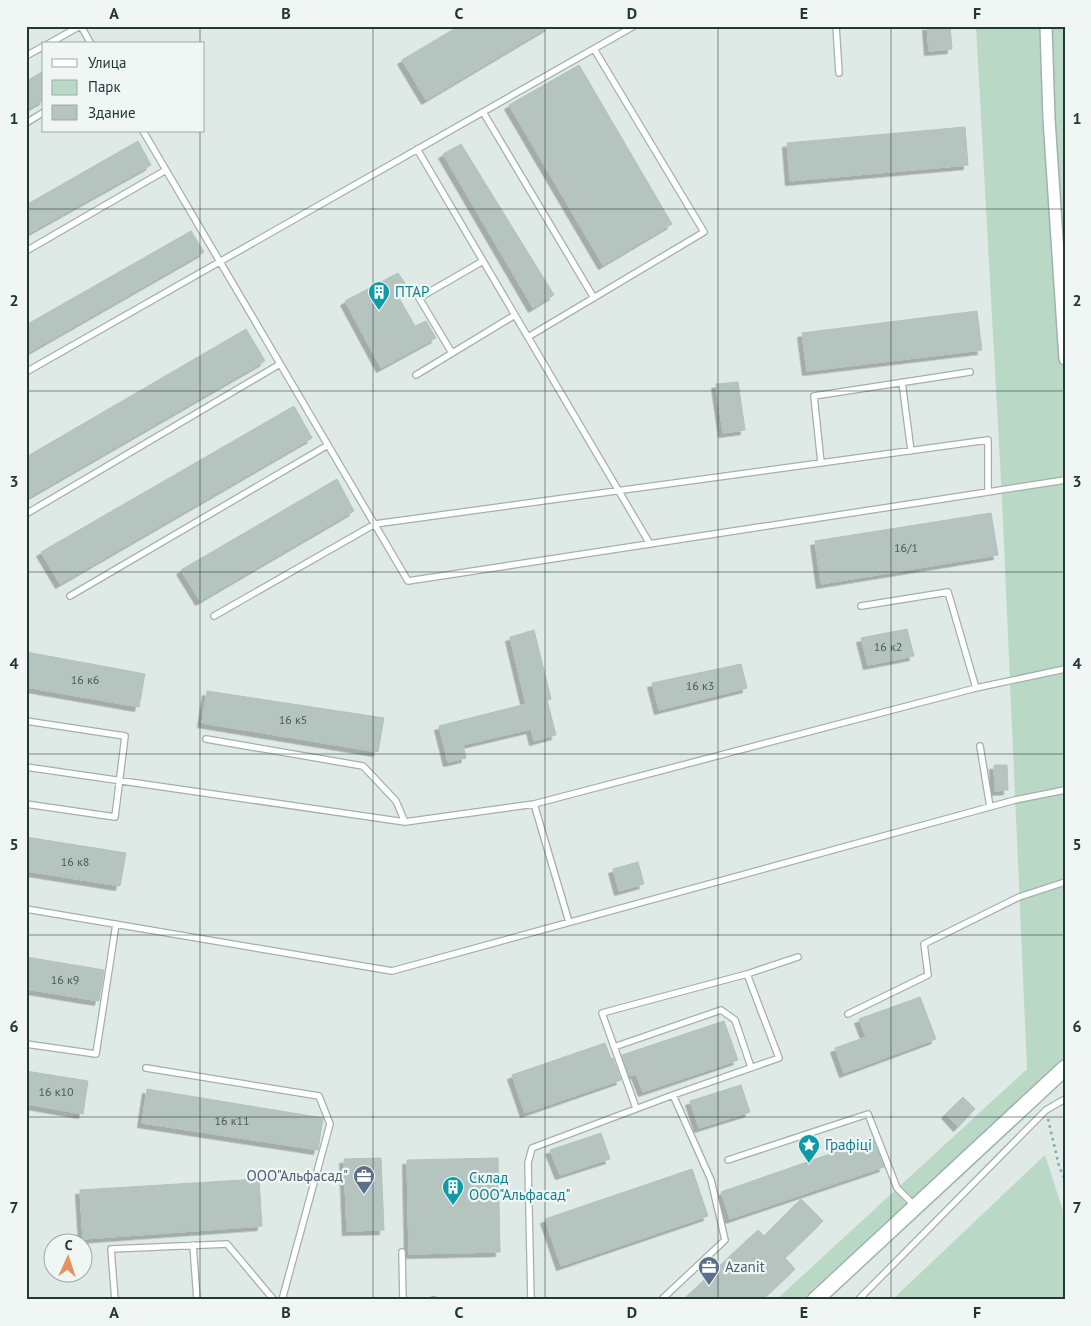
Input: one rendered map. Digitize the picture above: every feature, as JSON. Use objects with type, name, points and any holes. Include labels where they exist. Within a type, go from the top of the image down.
[{"type":"main road","points":[[815,1300],[1065,1068]]},
{"type":"street","points":[[1046,26],[1049,119],[1065,359]]},
{"type":"lane","points":[[52,42],[80,26],[90,42]]},
{"type":"lane","points":[[26,372],[634,26]]},
{"type":"lane","points":[[836,26],[838,72]]},
{"type":"lane","points":[[26,56],[42,47]]},
{"type":"lane","points":[[528,337],[704,232],[594,49]]},
{"type":"lane","points":[[483,112],[594,298]]},
{"type":"lane","points":[[26,122],[42,113]]},
{"type":"lane","points":[[144,132],[408,581],[1065,480]]},
{"type":"lane","points":[[417,149],[650,544]]},
{"type":"lane","points":[[26,251],[166,170]]},
{"type":"lane","points":[[452,353],[419,298],[483,260]]},
{"type":"lane","points":[[416,375],[515,315]]},
{"type":"lane","points":[[26,514],[280,364]]},
{"type":"lane","points":[[821,463],[814,396],[970,372]]},
{"type":"lane","points":[[902,382],[911,451]]},
{"type":"lane","points":[[214,616],[375,524],[988,440],[988,492]]},
{"type":"lane","points":[[70,596],[328,445]]},
{"type":"lane","points":[[862,606],[948,592],[976,688]]},
{"type":"lane","points":[[26,767],[405,822],[534,804],[976,688],[1065,669]]},
{"type":"lane","points":[[26,721],[126,736],[115,818],[26,804]]},
{"type":"lane","points":[[206,739],[362,766],[396,801],[405,822]]},
{"type":"lane","points":[[980,746],[990,807]]},
{"type":"lane","points":[[26,908],[392,971],[990,807],[1065,790]]},
{"type":"lane","points":[[534,804],[569,922]]},
{"type":"lane","points":[[848,1014],[928,975],[924,944],[1019,897],[1065,882]]},
{"type":"lane","points":[[26,1044],[96,1054],[116,924]]},
{"type":"lane","points":[[636,1108],[602,1013],[747,974],[798,957]]},
{"type":"lane","points":[[531,1300],[528,1163],[532,1148],[636,1108],[778,1058],[747,974]]},
{"type":"lane","points":[[614,1047],[720,1010],[735,1020],[751,1067]]},
{"type":"lane","points":[[146,1068],[319,1096],[330,1124],[282,1300]]},
{"type":"lane","points":[[661,1300],[725,1240],[710,1180],[673,1095]]},
{"type":"lane","points":[[858,1300],[1046,1110],[1065,1099]]},
{"type":"lane","points":[[728,1160],[868,1114],[897,1188],[915,1206]]},
{"type":"lane","points":[[115,1300],[111,1249],[227,1244],[274,1300]]},
{"type":"lane","points":[[193,1245],[197,1300]]},
{"type":"lane","points":[[402,1252],[403,1300]]},
{"type":"path","points":[[1046,1110],[1065,1180]]},
{"type":"green space","points":[[976,26],[1065,26],[1065,1068],[815,1300],[776,1300],[1027,1069],[1002,499]]},
{"type":"green space","points":[[1045,1155],[1065,1217],[1065,1300],[892,1300]]},
{"type":"building","points":[[459,26],[550,26],[426,100],[402,60]]},
{"type":"building","points":[[927,26],[950,26],[952,49],[929,51]]},
{"type":"building","points":[[579,65],[672,224],[603,265],[509,105]]},
{"type":"building","points":[[42,72],[42,101],[26,110],[26,81]]},
{"type":"building","points":[[965,127],[968,165],[790,181],[787,143]]},
{"type":"building","points":[[138,141],[151,165],[26,235],[26,205]]},
{"type":"building","points":[[461,144],[554,295],[533,308],[443,154]]},
{"type":"building","points":[[191,231],[204,252],[26,354],[26,325]]},
{"type":"building","name":"ПТАР","points":[[398,273],[407,286],[396,293],[415,326],[426,321],[436,338],[381,368],[345,301]]},
{"type":"building","points":[[977,311],[982,350],[807,371],[802,333]]},
{"type":"building","points":[[246,329],[265,361],[26,499],[26,457]]},
{"type":"building","points":[[738,382],[745,430],[723,433],[716,384]]},
{"type":"building","points":[[294,406],[312,438],[60,584],[41,552]]},
{"type":"building","points":[[337,479],[354,511],[200,601],[181,570]]},
{"type":"building","points":[[991,513],[998,555],[821,584],[815,541]]},
{"type":"building","points":[[907,629],[914,656],[868,665],[861,638]]},
{"type":"building","points":[[534,630],[551,699],[547,700],[556,735],[534,741],[531,729],[463,745],[466,758],[448,762],[439,726],[526,704],[510,637]]},
{"type":"building","points":[[26,652],[145,674],[139,707],[26,687]]},
{"type":"building","points":[[741,664],[747,688],[659,710],[652,683]]},
{"type":"building","points":[[207,691],[384,718],[378,752],[202,723]]},
{"type":"building","points":[[994,765],[1007,765],[1008,790],[995,791]]},
{"type":"building","points":[[26,837],[126,853],[120,886],[26,871]]},
{"type":"building","points":[[638,862],[644,884],[619,891],[613,869]]},
{"type":"building","points":[[26,957],[104,970],[99,1001],[26,989]]},
{"type":"building","points":[[920,997],[936,1039],[844,1073],[835,1048],[866,1037],[859,1019]]},
{"type":"building","points":[[724,1021],[738,1060],[643,1092],[636,1074],[630,1076],[622,1055]]},
{"type":"building","points":[[605,1043],[621,1080],[525,1113],[512,1075]]},
{"type":"building","points":[[26,1071],[88,1081],[83,1114],[26,1104]]},
{"type":"building","points":[[741,1085],[750,1112],[699,1128],[690,1101]]},
{"type":"building","points":[[147,1089],[323,1118],[318,1150],[142,1123]]},
{"type":"building","points":[[963,1097],[975,1109],[958,1127],[946,1114]]},
{"type":"building","points":[[601,1133],[610,1159],[560,1175],[550,1150]]},
{"type":"building","points":[[873,1139],[884,1167],[730,1219],[721,1192]]},
{"type":"building","name":"ООО\"Альфасад\"","points":[[381,1158],[384,1230],[347,1231],[344,1159]]},
{"type":"building","name":"Склад ООО\"Альфасад\"","points":[[498,1158],[500,1252],[409,1254],[407,1160]]},
{"type":"building","points":[[692,1169],[708,1216],[561,1266],[545,1219]]},
{"type":"building","points":[[259,1179],[262,1226],[92,1238],[92,1234],[83,1234],[80,1190]]},
{"type":"building","points":[[801,1199],[823,1221],[785,1258],[795,1269],[762,1300],[683,1300],[758,1230],[764,1236]]},
{"type":"place","name":"ПТАР","points":[[379,311]]},
{"type":"place","name":"Графіці","points":[[809,1164]]},
{"type":"place","name":"ООО\"Альфасад\"","points":[[364,1195]]},
{"type":"place","name":"Склад ООО\"Альфасад\"","points":[[453,1206]]},
{"type":"place","name":"Azanit","points":[[709,1286]]}]
